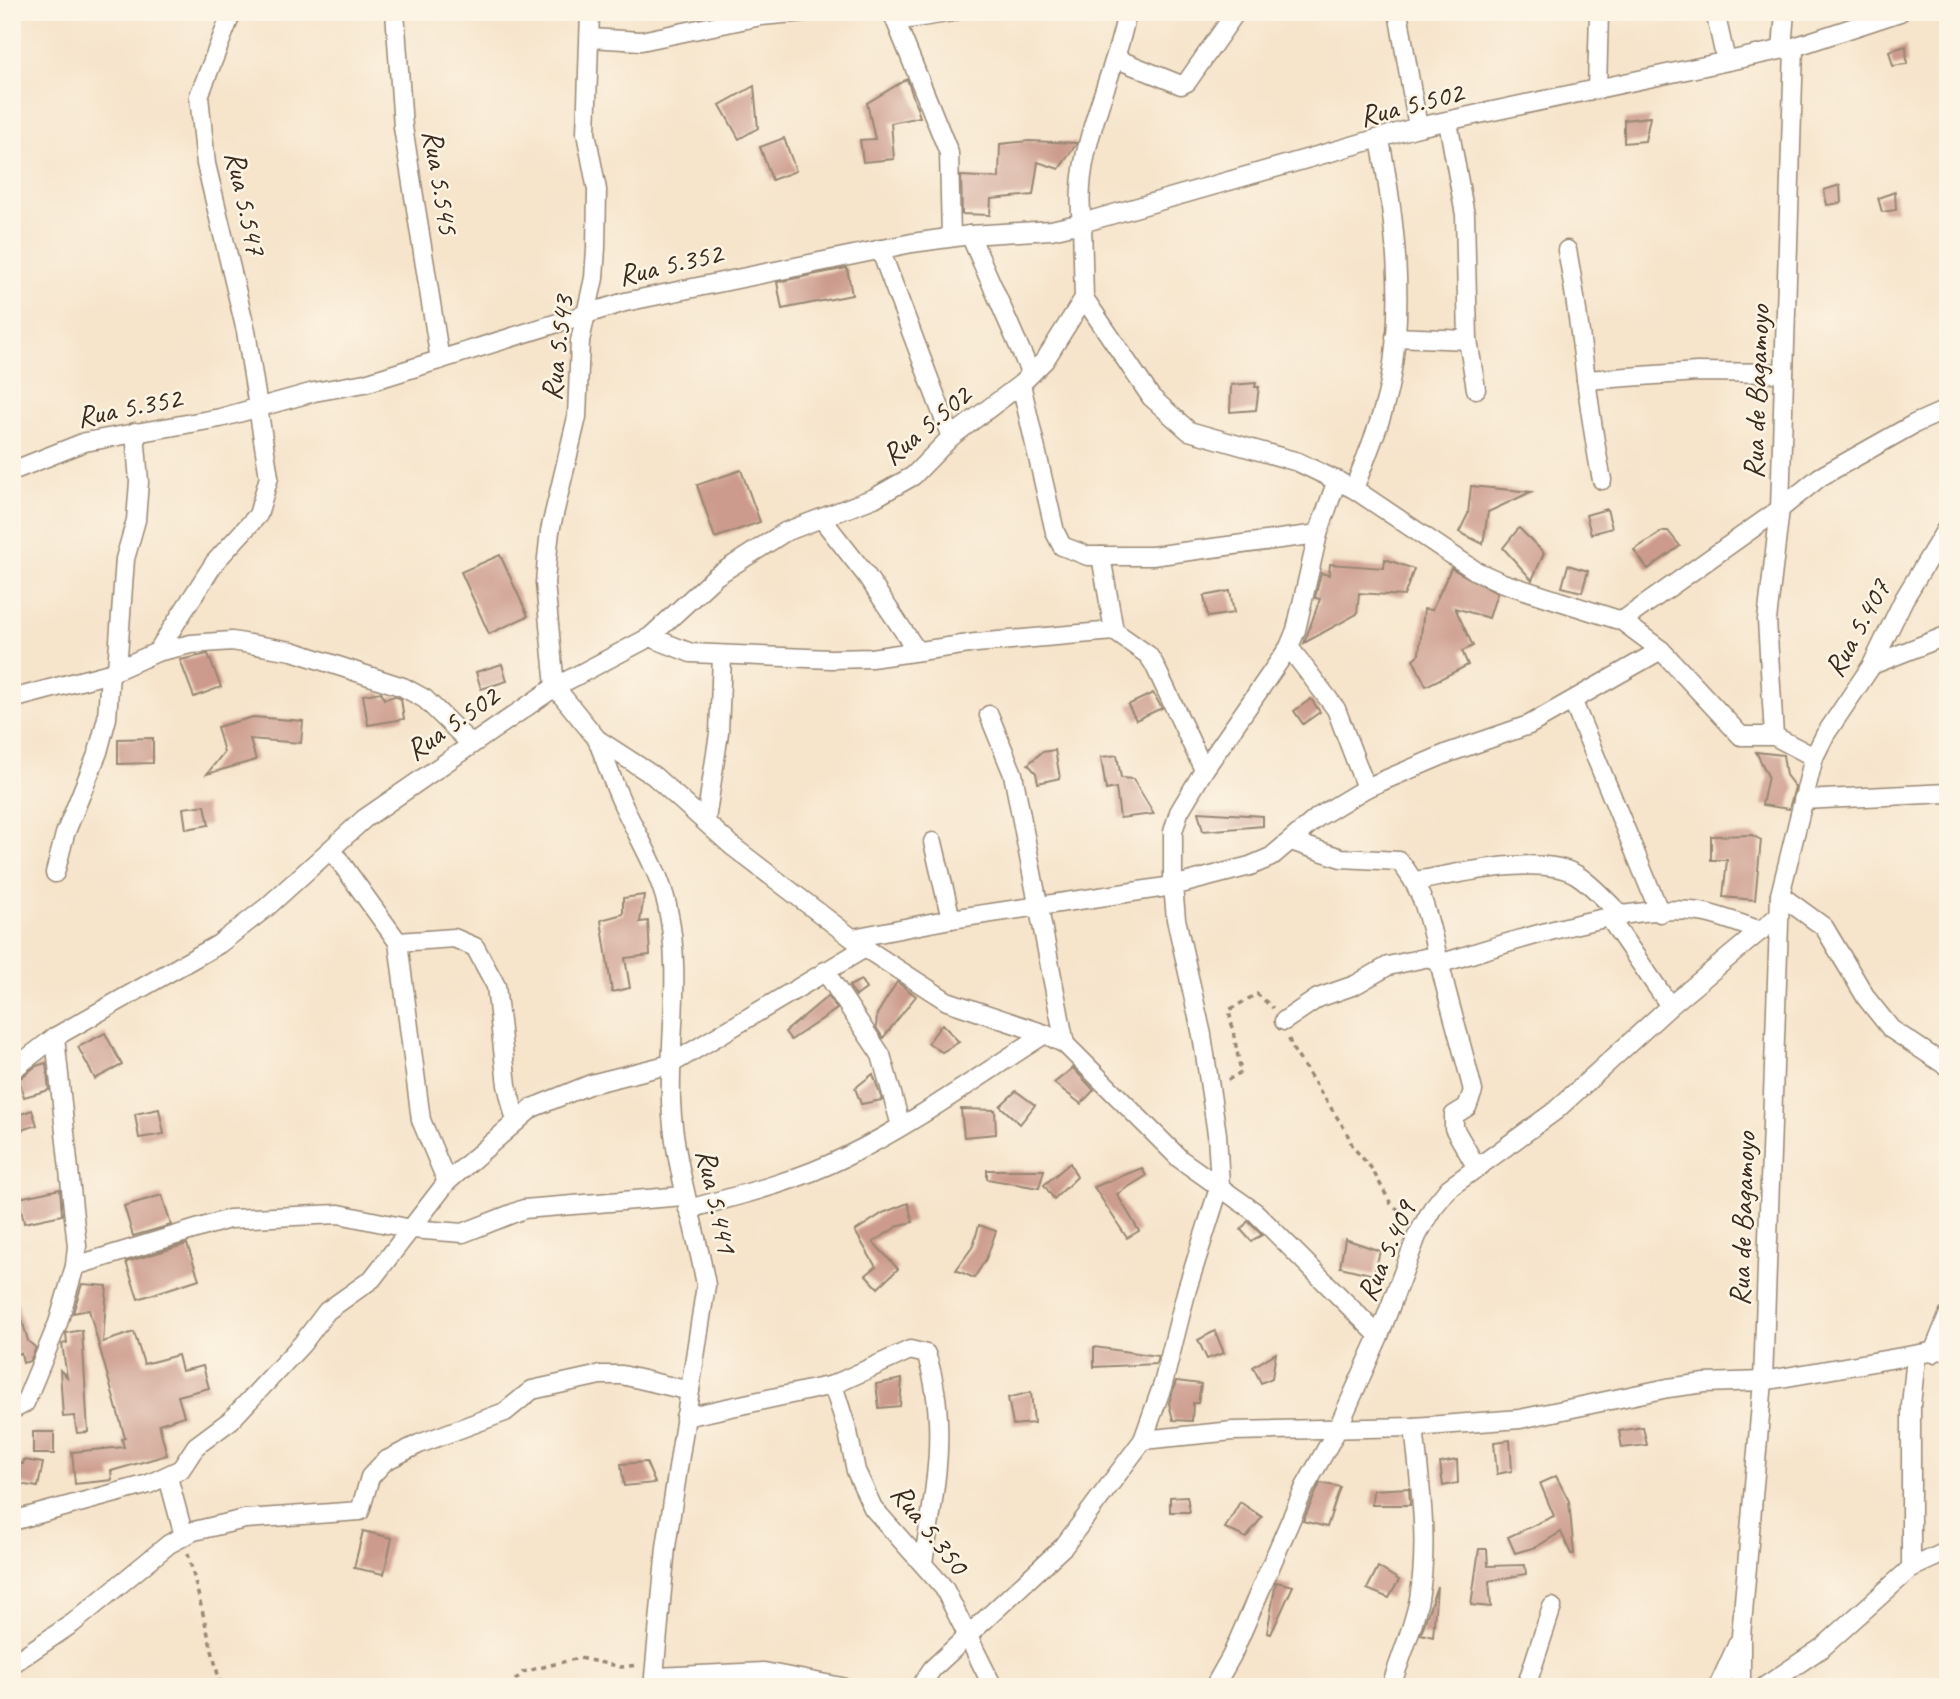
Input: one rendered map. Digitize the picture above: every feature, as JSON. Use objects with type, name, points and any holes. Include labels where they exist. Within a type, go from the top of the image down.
[{"type":"street","name":"Rua 5.547","points":[[157,652],[215,562],[258,515],[269,477],[246,331],[206,164],[199,96],[232,12]]},
{"type":"street","name":"Rua 5.545","points":[[395,12],[403,127],[440,360]]},
{"type":"street","name":"Rua 5.543","points":[[555,687],[545,583],[547,558],[550,531],[577,417],[580,341],[594,278],[598,223],[597,190],[586,132],[590,12]]},
{"type":"street","points":[[590,38],[640,41],[761,16],[805,12]]},
{"type":"street","points":[[951,237],[949,153],[894,17],[953,12]]},
{"type":"street","points":[[1127,12],[1117,59],[1086,142],[1080,203],[1084,298],[1151,397],[1189,431],[1298,462],[1354,489],[1476,571],[1503,583],[1622,621],[1661,650],[1741,736],[1773,736],[1814,757]]},
{"type":"street","points":[[1117,59],[1181,85],[1187,82],[1236,12]]},
{"type":"street","points":[[1398,12],[1418,127]]},
{"type":"street","points":[[1597,90],[1599,12]]},
{"type":"street","points":[[1715,12],[1727,61]]},
{"type":"street","name":"Rua de Bagamoyo","points":[[1773,736],[1767,620],[1780,509],[1788,48],[1785,12]]},
{"type":"street","name":"Rua 5.502","points":[[1082,223],[1418,127],[1788,48],[1900,12]]},
{"type":"street","points":[[1448,122],[1465,215],[1468,340],[1476,389]]},
{"type":"street","points":[[1354,489],[1378,426],[1390,381],[1395,337],[1397,267],[1390,195],[1380,140]]},
{"type":"street","name":"Rua 5.352","points":[[12,471],[85,442],[260,409],[365,383],[585,314],[782,267],[970,234],[1051,230],[1082,223]]},
{"type":"street","points":[[970,234],[1026,379],[1055,533],[1062,546],[1074,552],[1101,556],[1152,556],[1318,534]]},
{"type":"street","points":[[880,249],[951,437]]},
{"type":"street","points":[[1567,250],[1581,317],[1589,415],[1602,480]]},
{"type":"street","name":"Rua 5.502","points":[[12,1070],[55,1037],[219,944],[267,907],[364,819],[470,743],[555,687],[650,637],[716,576],[785,532],[899,486],[951,437],[1026,379],[1045,360],[1084,298]]},
{"type":"street","points":[[1395,337],[1468,340]]},
{"type":"street","points":[[1586,380],[1697,372],[1784,373]]},
{"type":"street","points":[[1622,621],[1780,509],[1820,477],[1914,424],[1948,409]]},
{"type":"street","points":[[55,873],[65,834],[98,752],[107,718],[125,559],[136,520],[139,482],[135,432]]},
{"type":"street","points":[[920,1687],[932,1669],[1064,1546],[1143,1440],[1163,1384],[1187,1289],[1220,1185],[1217,1133],[1202,1035],[1185,964],[1172,886],[1173,832],[1180,812],[1204,770],[1289,647],[1296,630],[1318,534],[1337,480]]},
{"type":"street","points":[[822,519],[866,575],[917,651]]},
{"type":"street","name":"Rua 5.407","points":[[1814,757],[1825,735],[1872,665],[1903,600],[1948,526]]},
{"type":"street","points":[[1101,556],[1114,631]]},
{"type":"street","points":[[650,637],[691,653],[722,656],[871,658],[1114,631],[1148,655],[1154,663],[1204,770]]},
{"type":"street","points":[[1872,665],[1948,635]]},
{"type":"street","points":[[12,699],[114,671],[157,652],[191,644],[232,641],[310,656],[402,687],[425,699],[470,743]]},
{"type":"street","points":[[1289,647],[1336,709],[1366,788]]},
{"type":"street","points":[[12,1521],[168,1477],[181,1469],[196,1446],[231,1420],[302,1343],[327,1311],[372,1279],[447,1182],[516,1122],[551,1098],[591,1084],[671,1065],[825,971],[859,943],[951,919],[1172,886],[1250,866],[1271,857],[1318,817],[1366,788],[1448,753],[1529,724],[1573,702],[1661,650]]},
{"type":"street","points":[[706,820],[719,733],[722,656]]},
{"type":"street","points":[[555,687],[597,739],[654,776],[732,846],[859,943],[947,1001],[1045,1034],[1065,1044],[1180,1159],[1220,1185],[1296,1251],[1379,1336]]},
{"type":"street","points":[[1573,702],[1660,913]]},
{"type":"street","points":[[989,715],[1013,774],[1065,1044]]},
{"type":"street","name":"Rua 5.441","points":[[597,739],[626,813],[656,871],[667,905],[675,979],[671,1104],[686,1203],[706,1284],[666,1547],[655,1675]]},
{"type":"street","name":"Rua de Bagamoyo","points":[[1741,1687],[1741,1636],[1763,1381],[1773,1148],[1777,917],[1814,757]]},
{"type":"street","points":[[1802,800],[1948,793]]},
{"type":"street","points":[[1291,841],[1315,852],[1341,858],[1399,861],[1416,881],[1429,910],[1439,964],[1473,1091],[1466,1107],[1454,1115],[1453,1120],[1477,1168]]},
{"type":"street","points":[[933,842],[951,919]]},
{"type":"street","points":[[331,849],[398,942],[421,1120],[447,1182]]},
{"type":"street","points":[[1416,881],[1498,869],[1550,866],[1578,876],[1616,918],[1670,1006]]},
{"type":"street","points":[[1780,895],[1824,927],[1867,999],[1891,1029],[1948,1068]]},
{"type":"street","points":[[1284,1021],[1318,998],[1355,985],[1388,966],[1429,957],[1439,964],[1616,918],[1660,913],[1704,913],[1761,931]]},
{"type":"street","name":"Rua 5.409","points":[[1214,1687],[1231,1655],[1305,1487],[1337,1430],[1379,1336],[1422,1228],[1449,1188],[1555,1111],[1670,1006],[1777,917]]},
{"type":"street","points":[[398,942],[454,938],[475,947],[496,986],[507,1084],[516,1122]]},
{"type":"street","points":[[825,971],[881,1055],[901,1126]]},
{"type":"street","points":[[75,1266],[229,1219],[339,1214],[411,1229],[463,1233],[524,1209],[686,1203],[768,1188],[844,1158],[901,1126],[1045,1034]]},
{"type":"street","points":[[12,1410],[25,1403],[58,1323],[75,1266],[77,1246],[65,1159],[55,1037]]},
{"type":"street","points":[[1911,1568],[1911,1405],[1948,1316]]},
{"type":"street","points":[[685,1417],[832,1385],[910,1350],[926,1354],[933,1376],[938,1413],[931,1517],[923,1562]]},
{"type":"street","points":[[1143,1440],[1233,1431],[1414,1427],[1520,1419],[1705,1382],[1763,1381],[1932,1353]]},
{"type":"street","points":[[12,1664],[73,1623],[169,1544],[184,1536],[194,1531],[245,1519],[360,1511],[370,1477],[385,1461],[419,1444],[505,1412],[532,1390],[600,1375],[622,1375],[690,1391]]},
{"type":"street","name":"Rua 5.350","points":[[832,1385],[848,1432],[856,1472],[873,1508],[944,1588],[993,1687]]},
{"type":"street","points":[[1391,1687],[1418,1600],[1423,1559],[1423,1514],[1414,1427]]},
{"type":"street","points":[[168,1477],[184,1536]]},
{"type":"street","points":[[1764,1687],[1824,1647],[1911,1568],[1948,1551]]},
{"type":"street","points":[[1526,1687],[1552,1607]]},
{"type":"street","points":[[1717,1687],[1741,1636]]},
{"type":"street","points":[[655,1675],[764,1672],[842,1687]]},
{"type":"path","points":[[1209,1083],[1234,1079],[1241,1072],[1229,1010],[1257,994],[1284,1021],[1292,1048],[1346,1131],[1353,1147],[1372,1168],[1391,1204],[1422,1228]]},
{"type":"path","points":[[184,1536],[221,1687]]},
{"type":"path","points":[[508,1687],[519,1679],[523,1672],[579,1658],[655,1675]]},
{"type":"path","points":[[519,1679],[520,1687]]},
{"type":"building","points":[[1906,46],[1907,64],[1893,66],[1889,51]]},
{"type":"building","points":[[907,79],[920,117],[891,123],[894,159],[863,162],[860,140],[875,139],[867,103]]},
{"type":"building","points":[[754,86],[758,128],[739,139],[720,105]]},
{"type":"building","points":[[1650,117],[1645,141],[1624,143],[1624,120]]},
{"type":"building","points":[[784,138],[796,171],[772,180],[760,147]]},
{"type":"building","points":[[1029,141],[1077,143],[1059,169],[1038,162],[1033,195],[991,199],[990,215],[962,214],[961,176],[999,178],[1000,144]]},
{"type":"building","points":[[1840,185],[1841,203],[1827,205],[1824,190]]},
{"type":"building","points":[[1895,192],[1896,210],[1882,212],[1878,198]]},
{"type":"building","points":[[847,268],[852,295],[782,309],[777,282]]},
{"type":"building","points":[[1256,383],[1255,387],[1259,387],[1256,410],[1230,412],[1231,385]]},
{"type":"building","points":[[741,470],[760,522],[715,538],[697,485]]},
{"type":"building","points":[[1471,486],[1531,492],[1488,512],[1483,544],[1459,532],[1468,514]]},
{"type":"building","points":[[1607,509],[1612,528],[1591,534],[1586,515]]},
{"type":"building","points":[[1519,528],[1544,553],[1532,580],[1503,548]]},
{"type":"building","points":[[1663,531],[1668,531],[1680,546],[1648,569],[1634,550]]},
{"type":"building","points":[[500,555],[528,616],[489,634],[461,572]]},
{"type":"building","points":[[1385,559],[1414,569],[1404,596],[1359,593],[1357,614],[1304,643],[1320,599],[1315,598],[1321,573],[1329,575],[1330,564],[1384,568]]},
{"type":"building","points":[[1568,565],[1588,571],[1582,592],[1562,587]]},
{"type":"building","points":[[1451,568],[1497,593],[1489,618],[1455,608],[1473,646],[1462,651],[1468,665],[1426,686],[1413,659],[1419,654],[1424,609],[1432,610]]},
{"type":"building","points":[[1230,591],[1234,613],[1208,617],[1204,596]]},
{"type":"building","points":[[208,654],[221,687],[194,697],[180,660]]},
{"type":"building","points":[[502,664],[507,681],[481,689],[476,672]]},
{"type":"building","points":[[381,692],[384,699],[395,696],[401,699],[404,719],[368,725],[363,695]]},
{"type":"building","points":[[1153,693],[1162,708],[1136,720],[1128,705]]},
{"type":"building","points":[[1311,699],[1320,712],[1303,724],[1294,711]]},
{"type":"building","points":[[253,717],[303,721],[301,743],[250,739],[256,760],[207,774],[224,752],[217,727]]},
{"type":"building","points":[[153,738],[153,763],[118,764],[118,739]]},
{"type":"building","points":[[1055,750],[1060,778],[1038,783],[1036,773],[1028,764],[1042,752]]},
{"type":"building","points":[[1756,752],[1783,755],[1786,775],[1795,787],[1789,809],[1762,805],[1768,776]]},
{"type":"building","points":[[1117,755],[1121,778],[1133,779],[1154,814],[1120,818],[1116,788],[1106,790],[1101,757]]},
{"type":"building","points":[[205,805],[209,825],[186,829],[183,808]]},
{"type":"building","points":[[1198,812],[1263,816],[1263,826],[1203,831]]},
{"type":"building","points":[[1752,835],[1761,840],[1755,900],[1723,897],[1727,860],[1711,860],[1711,836]]},
{"type":"building","points":[[644,895],[640,922],[648,921],[650,955],[625,958],[630,988],[612,992],[601,920],[623,914],[623,898]]},
{"type":"building","points":[[861,980],[866,989],[856,996],[849,986]]},
{"type":"building","points":[[897,982],[916,996],[883,1038],[876,1027],[877,1014]]},
{"type":"building","points":[[828,996],[837,1009],[791,1040],[785,1032]]},
{"type":"building","points":[[942,1024],[959,1042],[942,1052],[928,1043]]},
{"type":"building","points":[[105,1033],[122,1065],[95,1079],[78,1047]]},
{"type":"building","points":[[46,1063],[49,1090],[24,1097],[19,1079],[36,1066]]},
{"type":"building","points":[[1073,1068],[1094,1090],[1081,1104],[1054,1083]]},
{"type":"building","points":[[873,1074],[882,1100],[861,1104],[855,1088]]},
{"type":"building","points":[[1016,1091],[1035,1105],[1020,1124],[1000,1106]]},
{"type":"building","points":[[159,1109],[164,1134],[139,1138],[135,1114]]},
{"type":"building","points":[[961,1109],[995,1110],[996,1134],[964,1137]]},
{"type":"building","points":[[32,1110],[37,1125],[12,1133],[12,1117]]},
{"type":"building","points":[[1070,1163],[1077,1177],[1054,1199],[1044,1185]]},
{"type":"building","points":[[1142,1168],[1146,1176],[1117,1194],[1139,1231],[1127,1238],[1094,1187]]},
{"type":"building","points":[[987,1170],[1044,1170],[1039,1188],[987,1179]]},
{"type":"building","points":[[60,1189],[62,1215],[24,1223],[19,1198]]},
{"type":"building","points":[[162,1195],[171,1225],[133,1236],[124,1206]]},
{"type":"building","points":[[908,1203],[913,1222],[900,1225],[873,1242],[898,1269],[878,1288],[866,1275],[876,1267],[855,1231],[883,1213]]},
{"type":"building","points":[[1248,1221],[1262,1235],[1251,1241],[1241,1230]]},
{"type":"building","points":[[979,1225],[996,1231],[986,1259],[974,1278],[956,1270],[973,1246]]},
{"type":"building","points":[[1345,1239],[1380,1251],[1374,1275],[1340,1267]]},
{"type":"building","points":[[187,1244],[199,1279],[138,1299],[126,1262]]},
{"type":"building","points":[[82,1284],[107,1286],[103,1342],[134,1332],[144,1364],[178,1355],[182,1371],[203,1366],[209,1388],[178,1396],[184,1416],[159,1424],[167,1455],[111,1471],[112,1480],[75,1484],[72,1452],[124,1447],[122,1439],[125,1438],[89,1310],[73,1313]]},
{"type":"building","points":[[17,1302],[28,1341],[36,1348],[30,1361],[23,1363],[21,1353],[12,1355],[12,1303]]},
{"type":"building","points":[[82,1330],[88,1432],[77,1433],[74,1416],[63,1417],[60,1370],[67,1377],[62,1344],[67,1343],[66,1333]]},
{"type":"building","points":[[1215,1331],[1224,1353],[1207,1359],[1198,1340]]},
{"type":"building","points":[[1094,1347],[1158,1356],[1156,1364],[1094,1367]]},
{"type":"building","points":[[1276,1353],[1272,1378],[1261,1383],[1253,1367]]},
{"type":"building","points":[[902,1379],[900,1406],[879,1408],[876,1384]]},
{"type":"building","points":[[1176,1381],[1201,1384],[1198,1403],[1193,1403],[1192,1421],[1173,1420],[1169,1403]]},
{"type":"building","points":[[1031,1392],[1034,1423],[1013,1425],[1008,1398]]},
{"type":"building","points":[[1643,1427],[1647,1445],[1622,1448],[1619,1431]]},
{"type":"building","points":[[33,1432],[54,1432],[54,1454],[33,1454]]},
{"type":"building","points":[[1510,1440],[1512,1471],[1497,1474],[1494,1442]]},
{"type":"building","points":[[24,1460],[43,1463],[38,1487],[12,1483],[12,1463],[23,1464]]},
{"type":"building","points":[[1457,1460],[1458,1483],[1443,1486],[1440,1463]]},
{"type":"building","points":[[646,1462],[655,1483],[624,1486],[621,1464]]},
{"type":"building","points":[[1556,1476],[1569,1501],[1574,1554],[1571,1554],[1561,1532],[1536,1547],[1515,1553],[1508,1537],[1554,1516],[1540,1483]]},
{"type":"building","points":[[1320,1483],[1340,1487],[1327,1527],[1303,1521]]},
{"type":"building","points":[[1409,1488],[1410,1505],[1372,1505],[1373,1490]]},
{"type":"building","points":[[1187,1496],[1190,1512],[1170,1512],[1170,1497]]},
{"type":"building","points":[[1240,1502],[1262,1517],[1246,1538],[1225,1528]]},
{"type":"building","points":[[363,1531],[392,1538],[384,1574],[354,1568]]},
{"type":"building","points":[[1479,1549],[1487,1549],[1488,1566],[1525,1565],[1526,1574],[1489,1581],[1491,1607],[1471,1605]]},
{"type":"building","points":[[1378,1567],[1399,1580],[1389,1598],[1367,1589]]},
{"type":"building","points":[[1276,1582],[1293,1586],[1271,1634],[1267,1633]]},
{"type":"building","points":[[1437,1586],[1433,1637],[1421,1634]]}]
